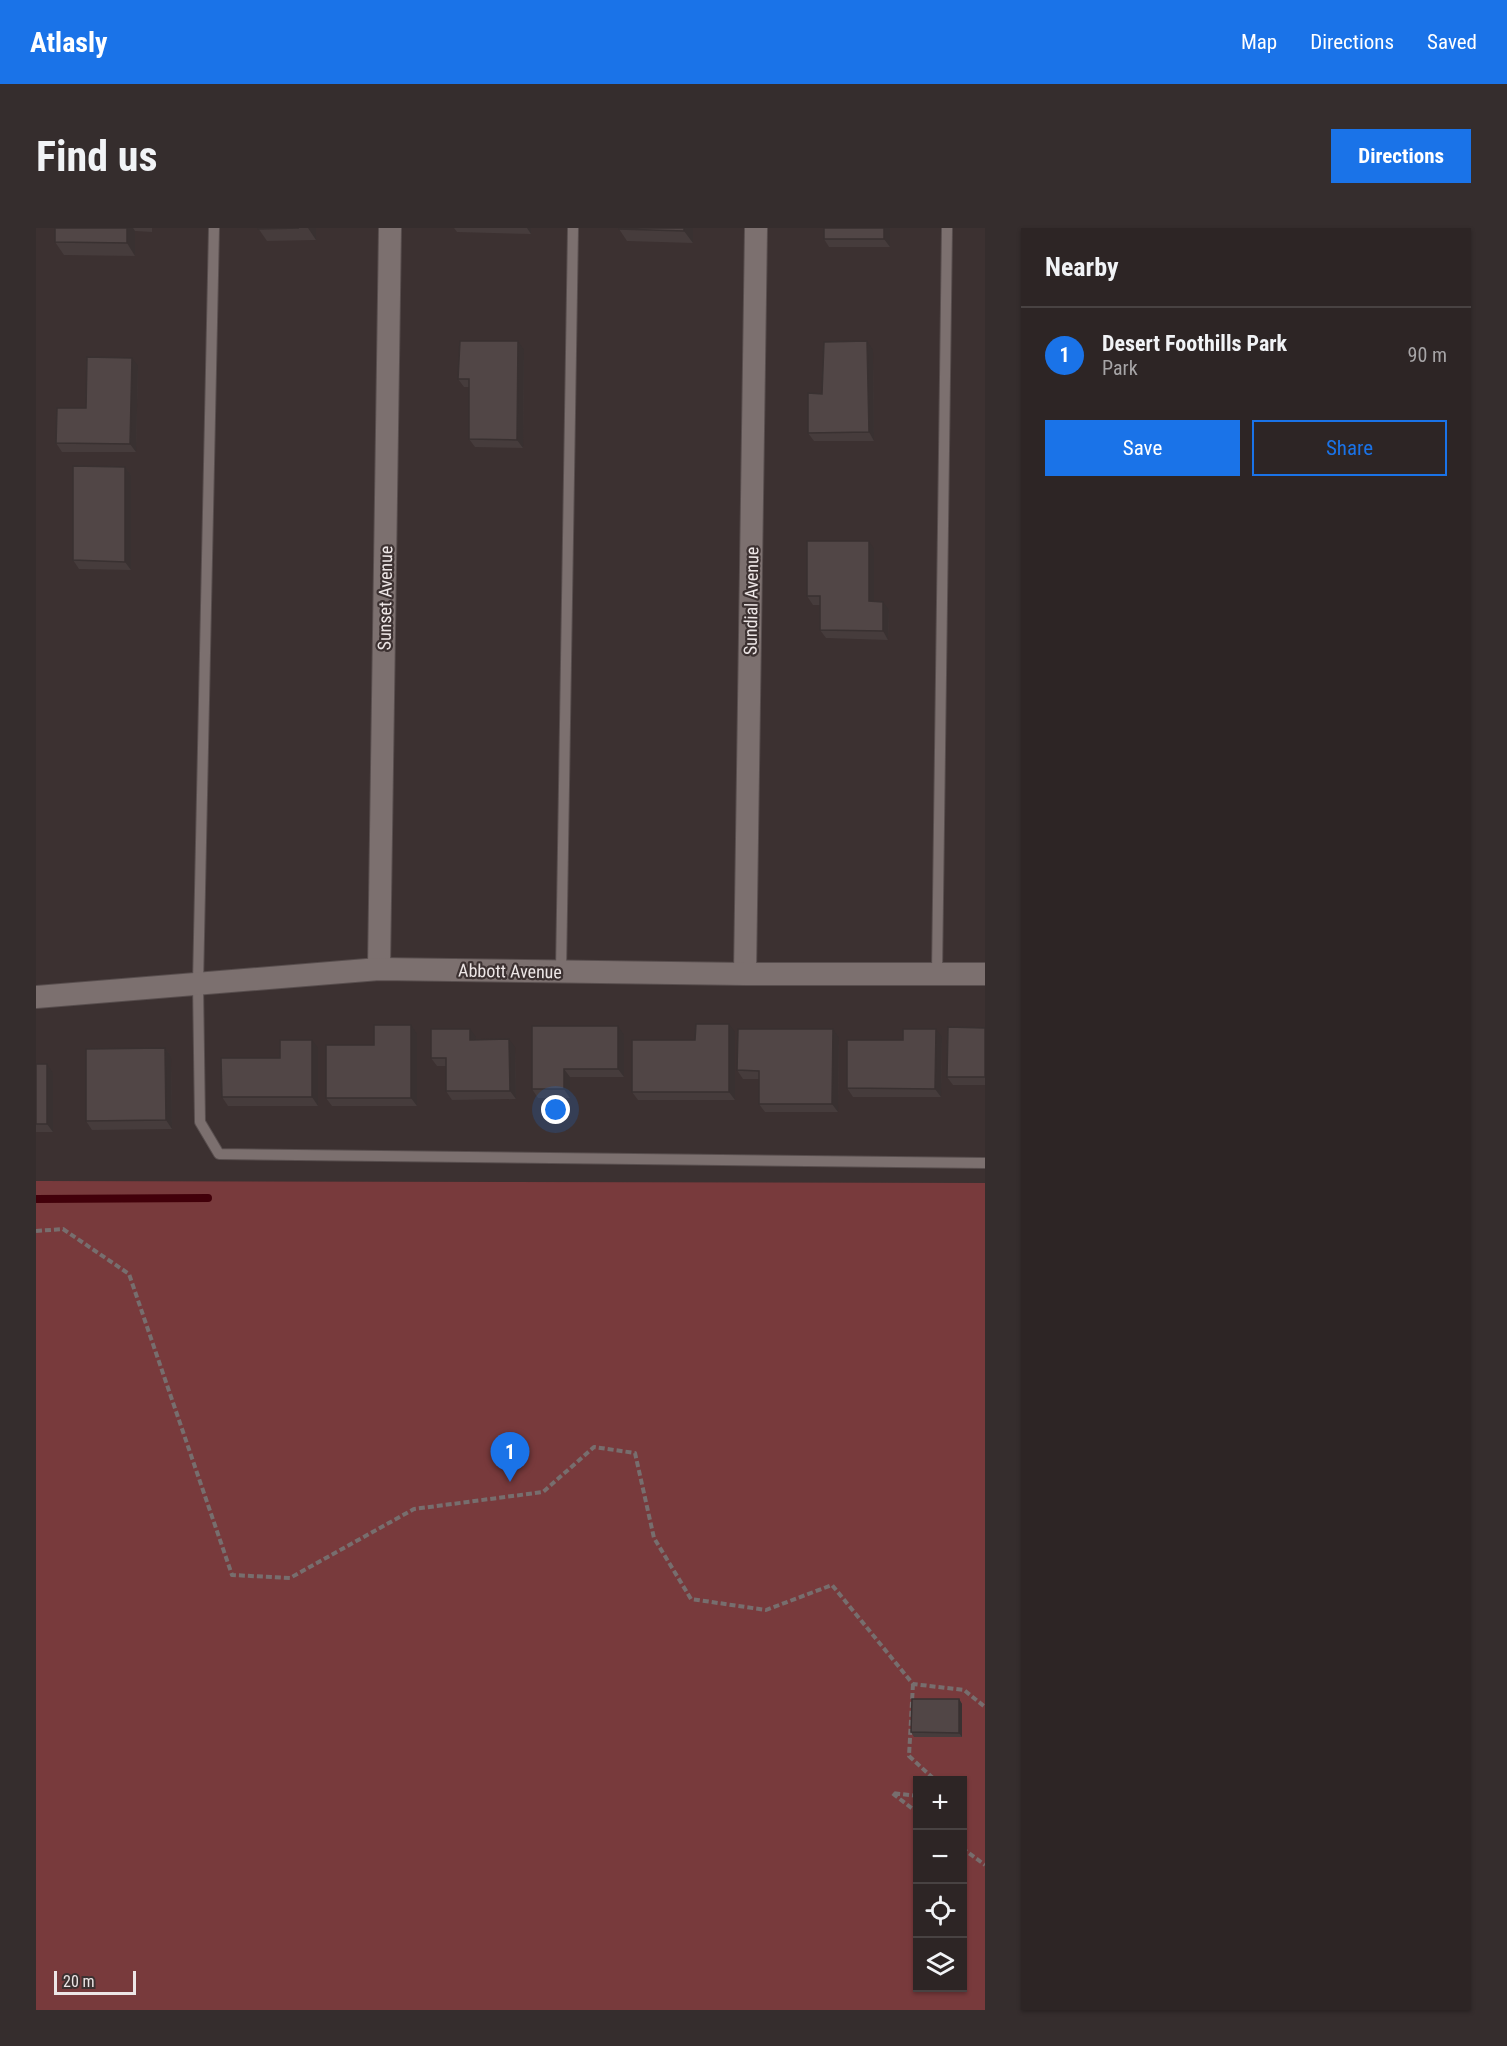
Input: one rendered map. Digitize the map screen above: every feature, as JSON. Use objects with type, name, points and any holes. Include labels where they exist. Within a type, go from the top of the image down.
[{"type":"street","name":"Sunset Avenue","points":[[380,969],[390,228]]},
{"type":"street","name":"Sundial Avenue","points":[[745,974],[756,228]]},
{"type":"street","name":"Abbott Avenue","points":[[36,997],[380,969],[745,974],[985,974]]},
{"type":"lane","points":[[214,228],[198,984],[200,1122],[219,1154],[985,1163]]},
{"type":"lane","points":[[561,972],[573,228]]},
{"type":"lane","points":[[937,974],[947,228]]},
{"type":"path","points":[[36,1231],[63,1229],[129,1274],[232,1575],[290,1578],[414,1509],[543,1492],[594,1447],[636,1453],[654,1538],[691,1599],[766,1610],[832,1585],[913,1684],[909,1756],[931,1776]]},
{"type":"path","points":[[913,1684],[964,1690],[985,1707]]},
{"type":"path","points":[[913,1795],[892,1793],[913,1809]]},
{"type":"path","points":[[967,1851],[985,1865]]},
{"type":"shaded area","points":[[36,1181],[985,1183],[985,2010],[36,2010]]},
{"type":"building","points":[[55,228],[127,228],[127,243],[55,242]]},
{"type":"building","points":[[684,228],[684,231],[619,229]]},
{"type":"building","points":[[824,228],[884,228],[884,239],[824,239]]},
{"type":"building","points":[[460,341],[518,341],[517,440],[469,439],[469,379],[458,379]]},
{"type":"building","points":[[867,341],[869,432],[808,433],[808,393],[822,394],[824,342]]},
{"type":"building","points":[[87,357],[132,358],[130,444],[56,443],[57,408],[86,408]]},
{"type":"building","points":[[73,466],[125,467],[125,562],[73,560]]},
{"type":"building","points":[[807,541],[869,541],[869,601],[883,602],[883,631],[820,630],[820,596],[807,596]]},
{"type":"building","points":[[696,1024],[729,1024],[729,1092],[632,1092],[632,1040],[695,1040]]},
{"type":"building","points":[[374,1025],[411,1025],[411,1098],[326,1098],[326,1045],[374,1045]]},
{"type":"building","points":[[532,1026],[618,1026],[618,1069],[564,1069],[564,1089],[532,1089]]},
{"type":"building","points":[[948,1027],[985,1028],[985,1077],[947,1077]]},
{"type":"building","points":[[431,1029],[470,1029],[470,1040],[509,1039],[510,1091],[446,1091],[446,1058],[431,1058]]},
{"type":"building","points":[[738,1029],[833,1029],[832,1104],[759,1104],[759,1071],[737,1070]]},
{"type":"building","points":[[903,1029],[936,1029],[935,1089],[847,1088],[847,1040],[903,1040]]},
{"type":"building","points":[[280,1040],[312,1040],[312,1097],[222,1097],[221,1058],[280,1058]]},
{"type":"building","points":[[165,1048],[166,1120],[86,1121],[86,1049]]},
{"type":"building","points":[[36,1064],[47,1064],[47,1124],[36,1124]]},
{"type":"building","points":[[912,1699],[959,1699],[959,1733],[911,1732]]},
{"type":"waterway","points":[[36,1199],[208,1198]]},
{"type":"place","name":"Desert Foothills Park","points":[[510,1482]]}]
